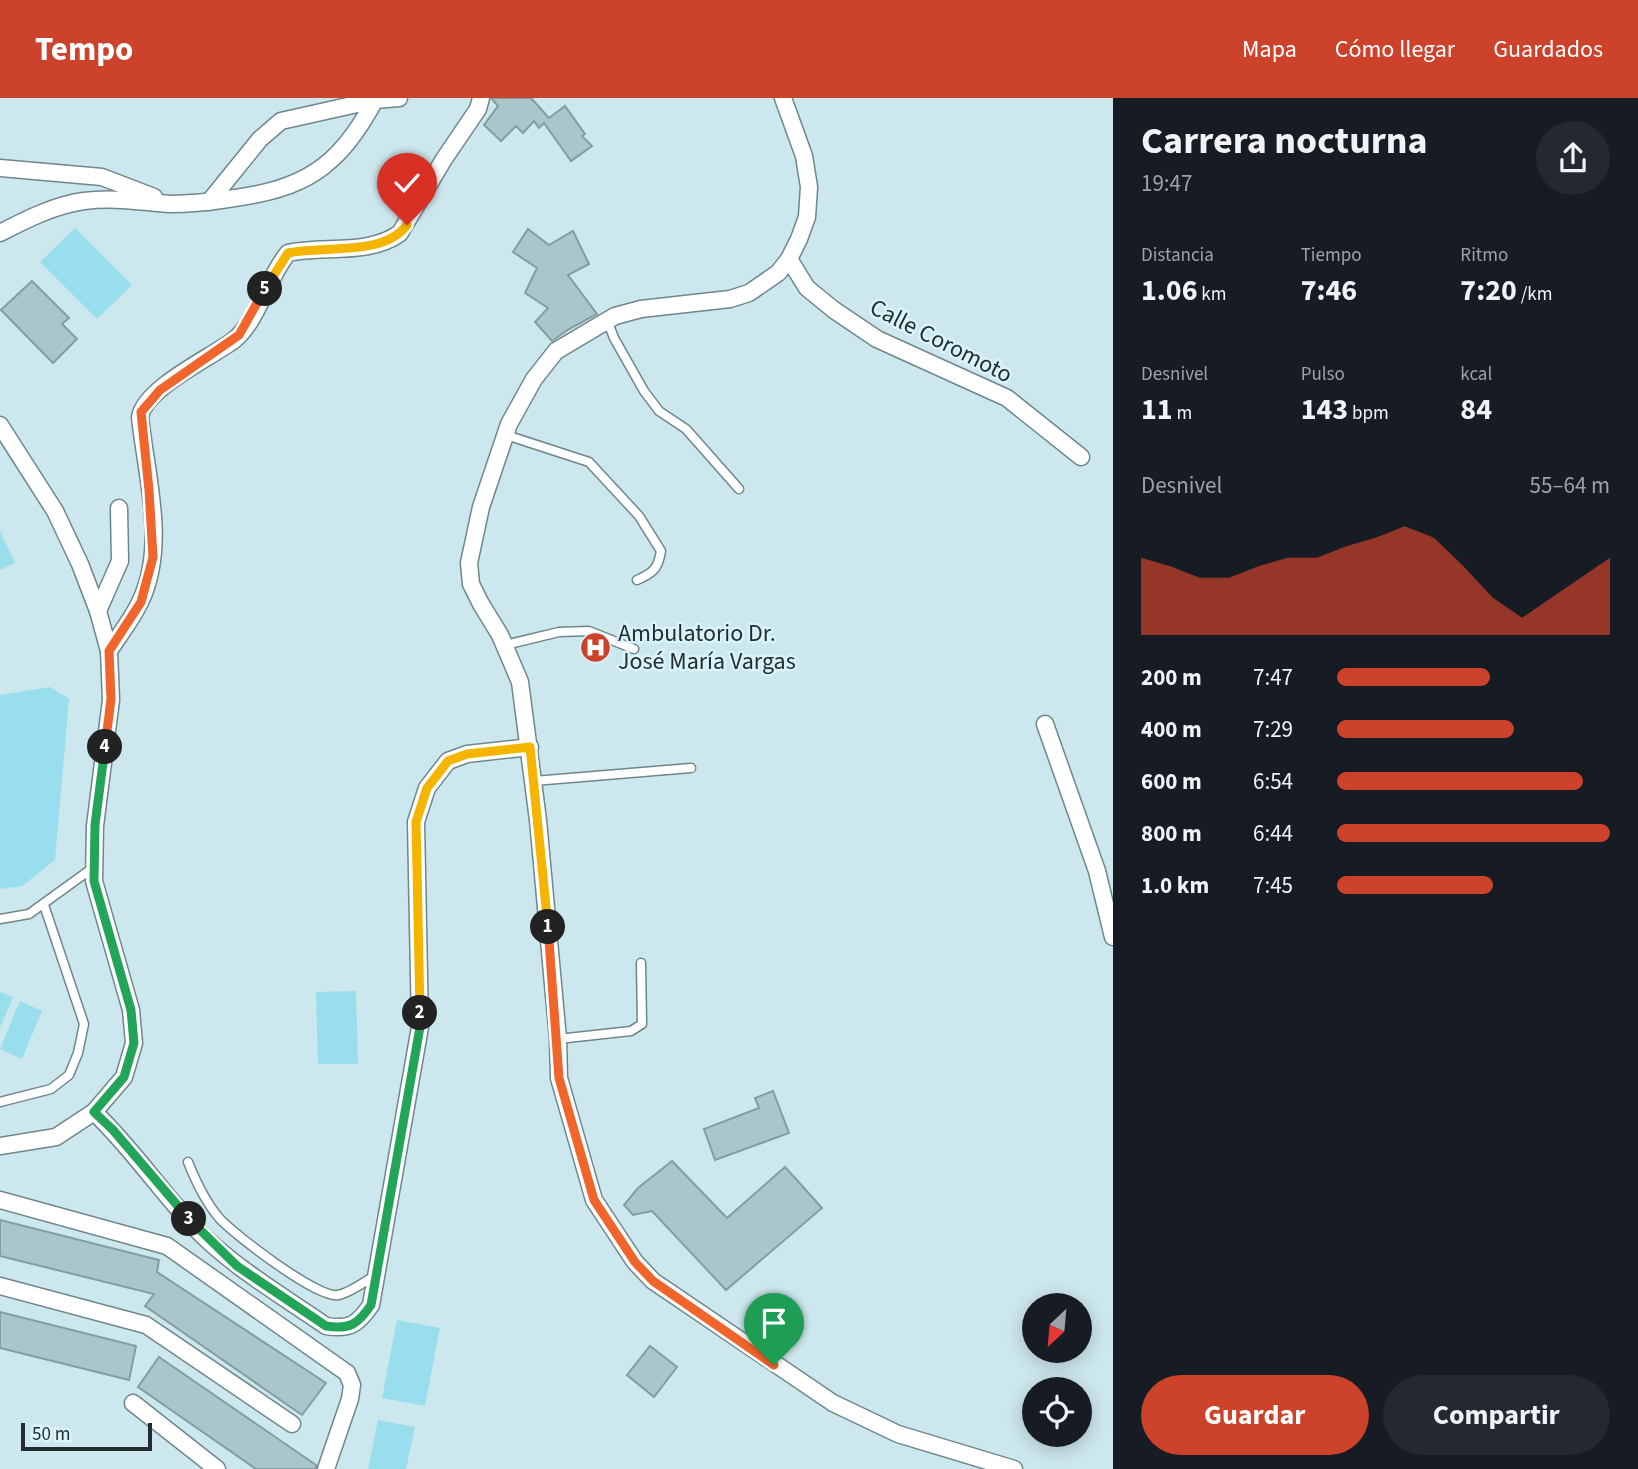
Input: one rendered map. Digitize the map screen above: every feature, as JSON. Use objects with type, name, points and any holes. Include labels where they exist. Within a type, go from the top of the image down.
[{"type":"street","points":[[209,202],[260,139],[281,121],[373,99],[399,98]]},
{"type":"street","points":[[109,651],[141,602],[153,557],[149,490],[140,417],[143,406],[160,390],[239,335],[288,253],[366,245],[387,241],[400,233],[447,154],[478,109],[481,98]]},
{"type":"street","points":[[783,98],[804,156],[809,187],[807,217],[789,259],[778,273],[763,284],[730,299],[640,309],[607,320],[556,351],[521,399],[506,435],[481,507],[469,563],[471,584],[505,645],[520,682],[534,781],[558,1039],[559,1078],[594,1200],[635,1262],[653,1281],[833,1403],[898,1434],[1014,1469]]},
{"type":"street","points":[[0,233],[54,207],[85,201],[120,199],[169,204],[209,202],[267,193],[308,177],[329,162],[352,139],[373,99]]},
{"type":"street","points":[[0,167],[102,177],[169,204]]},
{"type":"street","name":"Calle Coromoto","points":[[789,259],[807,288],[877,340],[1007,398],[1081,457]]},
{"type":"street","points":[[0,425],[55,512],[80,564],[98,611],[109,651],[111,699],[95,825],[94,881],[131,1010],[134,1043],[124,1077],[94,1112],[56,1137],[0,1146]]},
{"type":"street","points":[[98,611],[120,561],[119,508]]},
{"type":"street","points":[[1045,724],[1097,871],[1113,937]]},
{"type":"street","points":[[94,1112],[113,1130],[201,1233],[237,1266],[326,1326],[342,1329],[361,1320],[371,1305],[420,1027],[416,822],[427,788],[448,761],[467,754],[530,747]]},
{"type":"street","points":[[0,1200],[167,1246],[347,1373],[352,1385],[350,1399],[326,1469]]},
{"type":"street","points":[[0,1286],[146,1325],[292,1424]]},
{"type":"street","points":[[133,1403],[217,1469]]},
{"type":"lane","points":[[607,320],[614,338],[644,391],[659,411],[686,429],[739,489]]},
{"type":"lane","points":[[506,435],[589,461],[613,485],[639,516],[661,551],[659,565],[653,573],[637,580]]},
{"type":"lane","points":[[505,645],[559,632],[589,631],[634,649]]},
{"type":"lane","points":[[534,781],[691,768]]},
{"type":"lane","points":[[0,919],[29,915],[94,867]]},
{"type":"lane","points":[[0,1102],[51,1089],[69,1075],[78,1053],[84,1024],[44,905]]},
{"type":"lane","points":[[558,1039],[631,1031],[642,1024],[641,963]]},
{"type":"lane","points":[[188,1162],[197,1185],[221,1219],[294,1276],[329,1295],[339,1295],[376,1275]]},
{"type":"shaded area","points":[[75,228],[132,285],[97,319],[40,262]]},
{"type":"shaded area","points":[[0,531],[15,563],[0,570]]},
{"type":"shaded area","points":[[50,687],[69,699],[55,860],[22,886],[0,889],[0,695]]},
{"type":"shaded area","points":[[356,991],[358,1064],[318,1064],[316,992]]},
{"type":"shaded area","points":[[0,992],[13,997],[0,1028]]},
{"type":"shaded area","points":[[20,1001],[42,1011],[22,1059],[0,1049]]},
{"type":"shaded area","points":[[397,1320],[440,1328],[425,1406],[382,1398]]},
{"type":"shaded area","points":[[378,1420],[415,1427],[406,1469],[368,1469]]},
{"type":"building","points":[[491,98],[531,98],[549,118],[565,106],[585,134],[582,136],[592,146],[571,161],[544,123],[539,128],[534,121],[523,133],[516,126],[501,141],[484,125],[498,106]]},
{"type":"building","points":[[528,229],[549,245],[573,231],[589,264],[568,275],[597,314],[552,341],[535,322],[548,308],[525,293],[537,268],[513,252]]},
{"type":"building","points":[[32,281],[69,318],[62,324],[77,339],[53,363],[1,310]]},
{"type":"building","points":[[773,1091],[789,1133],[715,1160],[704,1129],[759,1108],[755,1098]]},
{"type":"building","points":[[672,1161],[727,1218],[785,1167],[822,1208],[726,1290],[652,1211],[633,1215],[624,1205],[638,1188]]},
{"type":"building","points":[[0,1220],[159,1260],[157,1272],[326,1383],[302,1415],[145,1306],[154,1294],[0,1256]]},
{"type":"building","points":[[0,1312],[136,1346],[129,1380],[0,1348]]},
{"type":"building","points":[[650,1346],[677,1367],[654,1397],[627,1375]]},
{"type":"building","points":[[159,1357],[316,1465],[316,1469],[256,1469],[138,1387]]},
{"type":"place","name":"Ambulatorio Dr. José María Vargas","points":[[595,647]]},
{"type":"route","points":[[407,225],[396,236],[381,243],[288,253],[239,335],[160,390],[143,406],[140,417],[149,490],[153,557],[141,602],[109,651],[111,699],[95,825],[94,881],[131,1010],[134,1043],[124,1077],[94,1112],[113,1130],[201,1233],[237,1266],[326,1326],[342,1329],[361,1320],[371,1305],[420,1027],[416,822],[427,788],[448,761],[467,754],[530,747],[558,1039],[559,1078],[594,1200],[635,1262],[653,1281],[774,1365]]}]
